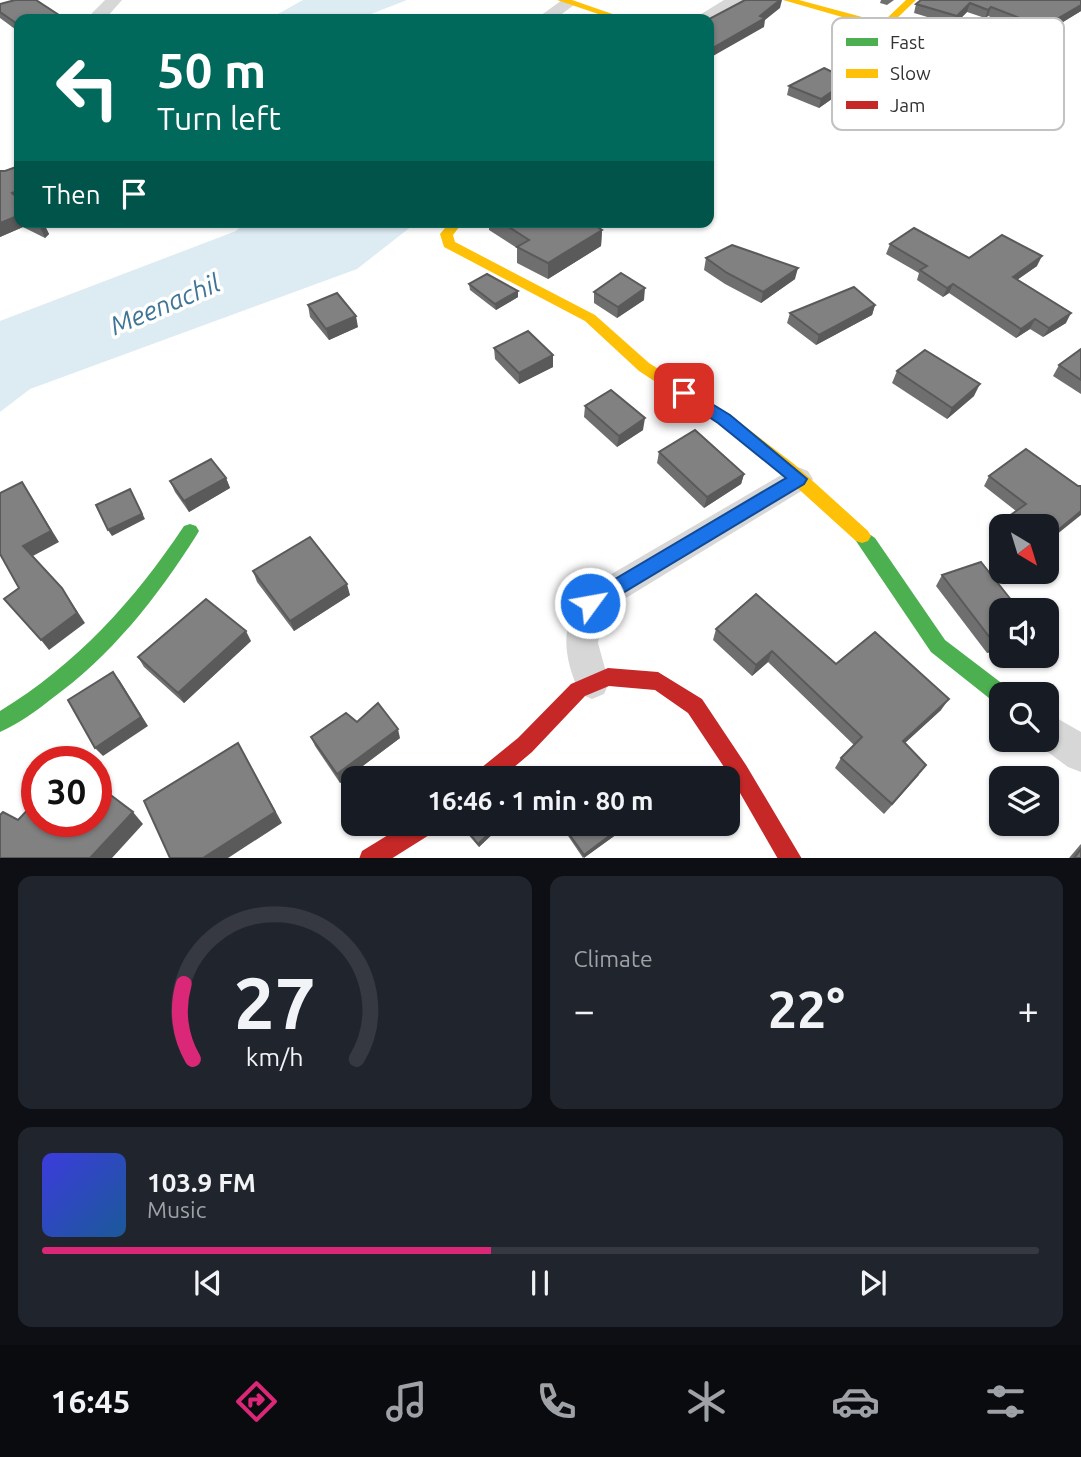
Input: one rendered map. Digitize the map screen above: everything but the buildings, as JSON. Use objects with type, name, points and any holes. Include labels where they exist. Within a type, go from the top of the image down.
[{"type":"street","points":[[101,14],[113,0]]},
{"type":"street","points":[[711,14],[733,2],[745,0]]},
{"type":"street","points":[[788,0],[855,18]]},
{"type":"street","points":[[892,18],[911,0]]},
{"type":"street","points":[[550,14],[566,1],[606,14]]},
{"type":"street","points":[[452,228],[446,234],[449,244],[590,318],[644,367],[724,419],[798,479],[869,543],[937,646],[989,686]]},
{"type":"street","points":[[592,683],[581,643],[580,626],[590,603],[798,479]]},
{"type":"street","points":[[0,722],[20,712],[83,665],[164,572],[190,531]]},
{"type":"street","points":[[499,766],[525,745],[578,690],[608,677],[658,681],[695,706],[739,772],[790,858]]},
{"type":"street","points":[[1059,738],[1081,754]]},
{"type":"street","points":[[372,858],[407,836]]},
{"type":"water","points":[[303,0],[407,0],[371,14],[278,14]]},
{"type":"water","name":"Meenachil","points":[[239,228],[409,228],[357,269],[30,389],[0,412],[0,321]]},
{"type":"traffic: fast","points":[[0,722],[57,684],[107,639],[151,588],[190,531]]},
{"type":"traffic: fast","points":[[862,536],[938,646],[989,686]]},
{"type":"traffic: slow","points":[[562,0],[606,14]]},
{"type":"traffic: slow","points":[[788,0],[855,18]]},
{"type":"traffic: slow","points":[[892,18],[911,0]]},
{"type":"traffic: slow","points":[[452,228],[446,234],[449,244],[590,318],[644,367],[724,419],[788,469],[862,536]]},
{"type":"traffic: jam","points":[[499,766],[525,745],[578,690],[608,677],[658,681],[695,706],[735,766]]},
{"type":"traffic: jam","points":[[740,774],[790,858]]},
{"type":"traffic: jam","points":[[372,858],[407,836]]},
{"type":"route","points":[[590,603],[798,479],[724,419],[684,393]]}]
